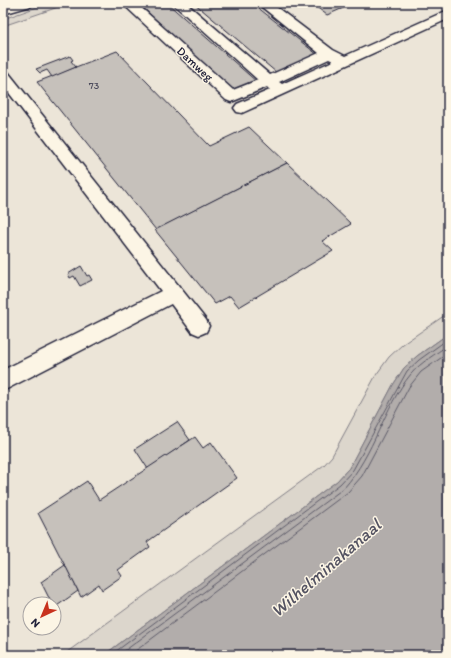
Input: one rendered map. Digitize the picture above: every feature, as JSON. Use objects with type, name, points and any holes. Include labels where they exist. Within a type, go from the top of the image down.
[{"type":"main road","points":[[3,10],[26,3]]},
{"type":"street","name":"Damweg","points":[[128,3],[231,97],[321,58],[328,53]]},
{"type":"street","points":[[178,3],[280,91]]},
{"type":"street","points":[[263,3],[328,53],[345,61]]},
{"type":"street","points":[[242,108],[448,14]]},
{"type":"street","points":[[3,75],[199,326]]},
{"type":"street","points":[[3,381],[174,294]]},
{"type":"shaded area","points":[[43,3],[448,3],[448,473],[216,655],[3,655],[3,17]]},
{"type":"shaded area","points":[[49,3],[70,3],[3,26],[3,19]]},
{"type":"shaded area","points":[[448,313],[448,334],[417,356],[404,368],[393,385],[349,468],[337,481],[104,655],[63,655],[324,465],[332,456],[376,375],[389,357],[403,344]]},
{"type":"water","name":"Wilhelminakanaal","points":[[448,334],[448,655],[104,655],[337,481],[349,468],[393,385],[404,368],[417,356]]},
{"type":"building","points":[[138,3],[167,3],[257,82],[234,92]]},
{"type":"building","points":[[194,3],[252,3],[318,55],[277,73]]},
{"type":"building","points":[[311,3],[355,3],[327,15]]},
{"type":"building","points":[[117,51],[209,146],[249,127],[287,163],[156,230],[37,82]]},
{"type":"building","points":[[70,56],[73,60],[71,61],[76,67],[52,77],[47,70],[40,73],[36,69]]},
{"type":"building","points":[[287,163],[351,224],[322,241],[333,251],[239,307],[230,296],[215,304],[155,230]]},
{"type":"building","points":[[81,266],[87,276],[89,275],[92,280],[80,286],[74,276],[70,278],[68,274]]},
{"type":"building","points":[[177,422],[190,440],[148,469],[135,449]]},
{"type":"building","points":[[195,437],[203,448],[211,442],[237,478],[147,542],[150,547],[118,570],[122,576],[102,590],[99,584],[81,597],[38,513],[87,481],[99,500]]},
{"type":"building","points":[[65,565],[78,591],[62,602],[62,596],[48,596],[41,582]]}]
